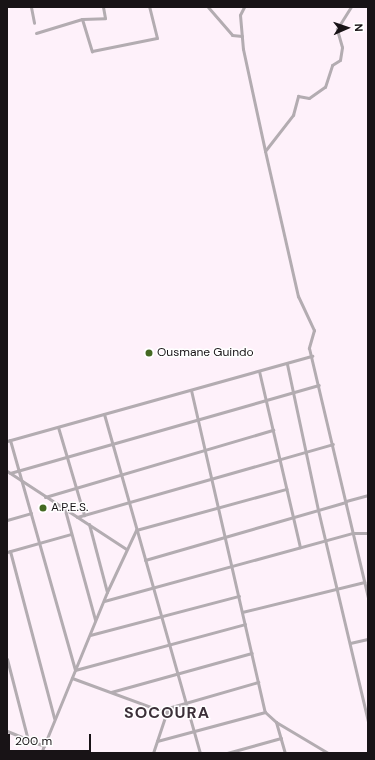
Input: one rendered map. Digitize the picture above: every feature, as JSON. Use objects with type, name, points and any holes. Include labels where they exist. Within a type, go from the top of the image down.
[{"type":"street","points":[[31,7],[34,23]]},
{"type":"street","points":[[36,32],[82,19],[105,18],[103,7]]},
{"type":"street","points":[[82,19],[92,51],[157,38],[149,7]]},
{"type":"street","points":[[208,7],[232,35],[242,36]]},
{"type":"street","points":[[244,7],[240,15],[242,36],[264,151],[298,296],[314,330],[309,348],[319,385],[368,598]]},
{"type":"street","points":[[264,151],[293,115],[298,96],[309,98],[326,87],[332,65],[340,60],[342,47],[336,29],[351,7]]},
{"type":"street","points":[[75,670],[40,543],[9,440],[312,356]]},
{"type":"street","points":[[287,364],[325,541],[338,588],[368,721]]},
{"type":"street","points":[[259,371],[300,547]]},
{"type":"street","points":[[9,472],[266,402],[319,385]]},
{"type":"street","points":[[191,390],[265,712],[276,722],[328,753]]},
{"type":"street","points":[[104,414],[161,615],[176,674],[200,753]]},
{"type":"street","points":[[58,426],[86,522]]},
{"type":"street","points":[[45,497],[75,486],[273,430]]},
{"type":"street","points":[[77,517],[332,444]]},
{"type":"street","points":[[9,472],[65,510],[126,548]]},
{"type":"street","points":[[41,753],[107,592],[126,548],[136,530],[286,489]]},
{"type":"street","points":[[145,560],[346,501],[368,496]]},
{"type":"street","points":[[65,510],[95,621]]},
{"type":"street","points":[[7,520],[31,513]]},
{"type":"street","points":[[89,524],[107,592]]},
{"type":"street","points":[[104,601],[353,533],[368,533]]},
{"type":"street","points":[[54,719],[9,552],[71,534]]},
{"type":"street","points":[[363,577],[368,576]]},
{"type":"street","points":[[242,612],[364,582]]},
{"type":"street","points":[[90,635],[161,615],[239,596]]},
{"type":"street","points":[[75,670],[169,646],[245,624]]},
{"type":"street","points":[[350,643],[368,638]]},
{"type":"street","points":[[111,692],[252,653]]},
{"type":"street","points":[[7,659],[28,740]]},
{"type":"street","points":[[72,678],[167,713]]},
{"type":"street","points":[[153,753],[168,708],[184,702],[258,682]]},
{"type":"street","points":[[363,698],[368,696]]},
{"type":"street","points":[[157,740],[265,712]]},
{"type":"street","points":[[276,722],[285,753]]},
{"type":"street","points":[[7,732],[44,746]]},
{"type":"street","points":[[227,753],[281,738]]},
{"type":"place","name":"Ousmane Guindo","points":[[149,353]]},
{"type":"place","name":"A.P.E.S.","points":[[43,508]]},
{"type":"district","name":"SOCOURA","points":[[167,713]]}]
